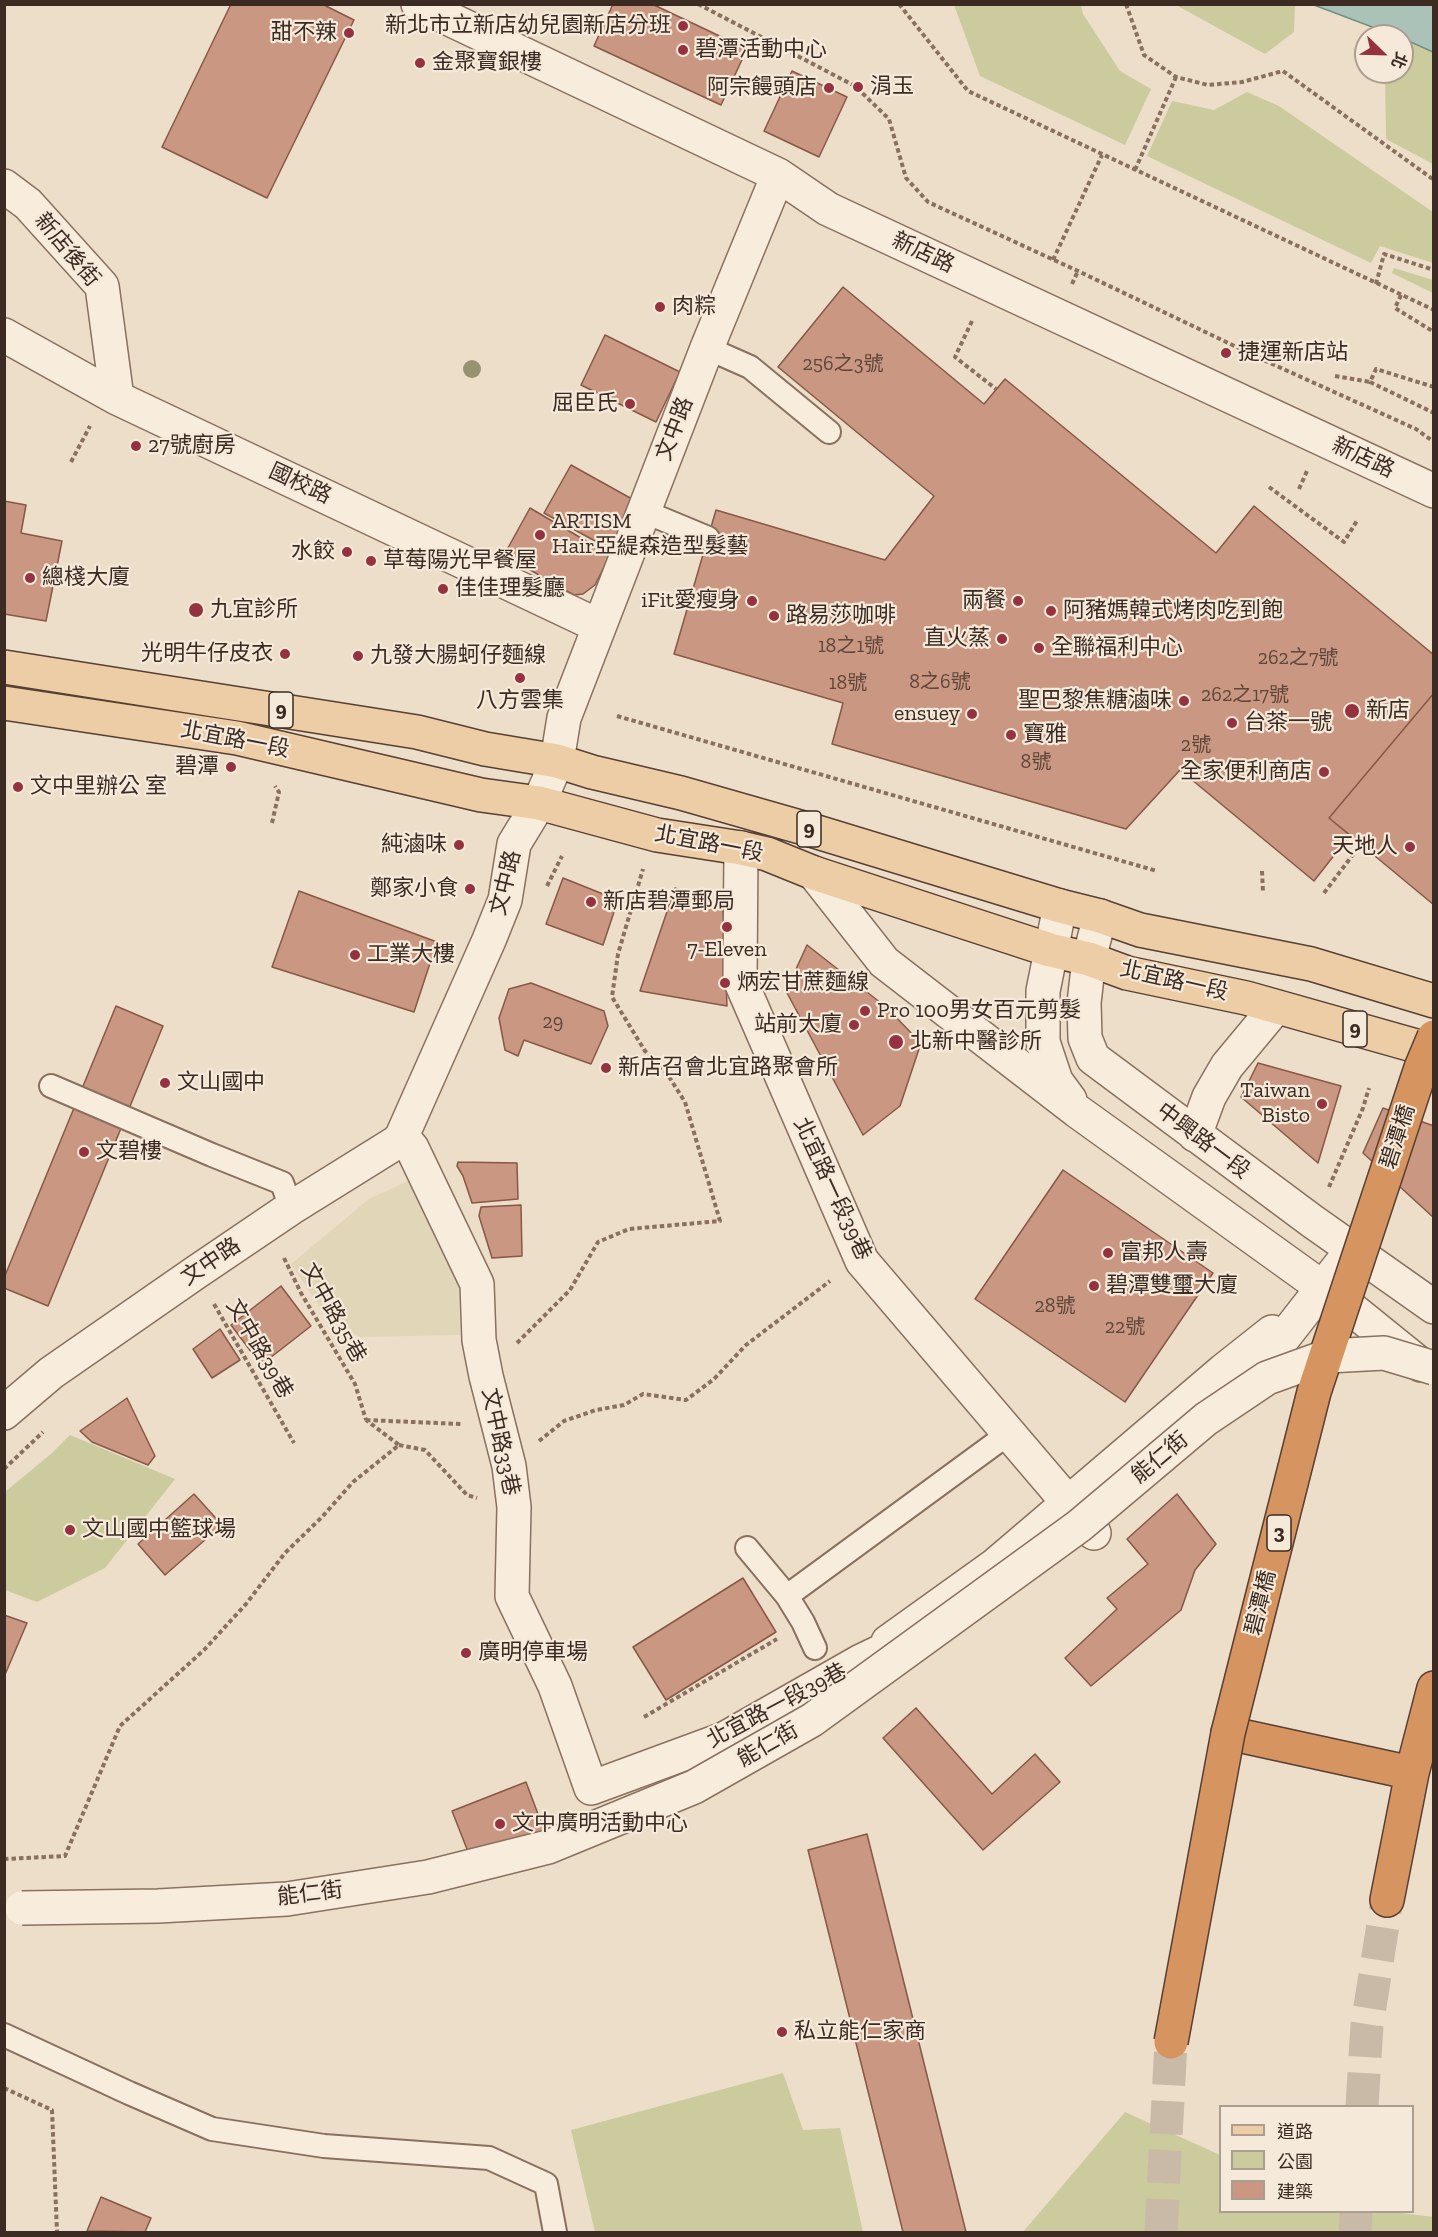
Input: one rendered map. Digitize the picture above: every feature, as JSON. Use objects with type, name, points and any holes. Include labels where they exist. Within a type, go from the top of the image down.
[{"type":"highway","name":"碧潭橋","points":[[1171,2042],[1228,1733],[1314,1392],[1421,1068],[1434,1037]]},
{"type":"highway","points":[[1387,1900],[1412,1773],[1434,1688]]},
{"type":"highway","points":[[1228,1733],[1412,1773]]},
{"type":"main road","name":"北宜路一段","points":[[4,667],[417,732],[485,749],[556,761],[591,772],[681,793],[813,831],[1100,916],[1140,930],[1311,964],[1434,1001]]},
{"type":"main road","name":"北宜路一段","points":[[4,703],[237,738],[482,795],[539,803],[657,835],[767,854],[814,873],[1127,973],[1246,998],[1434,1051]]},
{"type":"street","name":"新店路","points":[[417,4],[778,176],[828,208],[1434,491]]},
{"type":"street","name":"文中路","points":[[4,1413],[51,1373],[264,1226],[397,1142],[402,1136],[505,900],[514,844],[539,803],[556,761],[564,718],[707,348],[778,176]]},
{"type":"street","name":"新店後街","points":[[4,186],[28,204],[102,286],[117,398]]},
{"type":"street","name":"國校路","points":[[4,335],[117,398],[599,626]]},
{"type":"street","name":"北宜路一段39巷","points":[[741,848],[740,981],[862,1261],[1094,1533]]},
{"type":"street","points":[[814,873],[884,962],[1316,1296],[1434,1375]]},
{"type":"street","points":[[1060,906],[1043,991],[1043,1042],[1056,1080],[1077,1111]]},
{"type":"street","name":"中興路一段","points":[[1100,916],[1089,959],[1084,1003],[1084,1032],[1093,1058],[1195,1136],[1434,1307]]},
{"type":"street","points":[[1195,1136],[1209,1097],[1227,1066],[1276,1006]]},
{"type":"street","name":"文中路33巷","points":[[402,1136],[412,1148],[477,1284],[479,1340],[509,1466],[514,1507],[512,1596],[555,1686],[591,1788]]},
{"type":"street","name":"北宜路一段39巷","points":[[591,1788],[724,1739],[861,1661],[1035,1578],[1094,1533],[1208,1434],[1352,1250]]},
{"type":"street","name":"北宜路一段39巷","points":[[861,1661],[994,1566],[1224,1370],[1316,1296]]},
{"type":"street","name":"能仁街","points":[[13,1907],[158,1906],[287,1899],[428,1877],[548,1847],[694,1787],[812,1720],[1079,1526],[1206,1419],[1267,1378],[1328,1356],[1384,1353],[1434,1368]]},
{"type":"lane","points":[[707,348],[750,367],[829,432]]},
{"type":"lane","points":[[643,512],[708,538]]},
{"type":"lane","points":[[51,1086],[282,1183],[291,1208]]},
{"type":"lane","points":[[787,1596],[1008,1434]]},
{"type":"lane","points":[[747,1548],[787,1596],[815,1648]]},
{"type":"lane","points":[[4,2035],[212,2129],[324,2146],[489,2158],[546,2184],[555,2232]]},
{"type":"path","points":[[698,4],[855,86],[890,119],[906,178],[928,202],[1416,429],[1434,442]]},
{"type":"path","points":[[898,4],[968,91],[1434,310]]},
{"type":"path","points":[[1126,4],[1144,55],[1176,77],[1208,85],[1242,82],[1283,71],[1434,180]]},
{"type":"path","points":[[1135,170],[1176,77]]},
{"type":"path","points":[[1053,260],[1102,155]]},
{"type":"path","points":[[1376,284],[1384,254],[1434,270]]},
{"type":"path","points":[[1401,295],[1395,308],[1434,332]]},
{"type":"path","points":[[972,321],[955,357],[996,389]]},
{"type":"path","points":[[1371,382],[1376,369],[1434,387]]},
{"type":"path","points":[[1335,376],[1371,382],[1434,413]]},
{"type":"path","points":[[1269,487],[1344,542],[1358,519]]},
{"type":"path","points":[[617,716],[1157,871]]},
{"type":"path","points":[[486,1376],[570,1290],[598,1242],[629,1229],[720,1221],[685,1102],[666,1072],[645,1051],[612,997],[618,954],[640,878],[657,835]]},
{"type":"path","points":[[1324,892],[1361,844]]},
{"type":"path","points":[[556,865],[562,856]]},
{"type":"path","points":[[1262,871],[1263,892]]},
{"type":"path","name":"文中路35巷","points":[[264,1226],[280,1249],[322,1331],[355,1383],[366,1420]]},
{"type":"path","points":[[366,1420],[462,1424],[484,1438],[509,1466],[564,1421],[596,1410],[624,1404],[643,1394],[686,1400],[714,1379],[746,1345],[815,1291],[862,1261]]},
{"type":"path","name":"文中路39巷","points":[[195,1273],[294,1443]]},
{"type":"path","points":[[366,1420],[399,1445],[425,1450],[467,1495],[484,1501],[514,1536]]},
{"type":"path","points":[[4,1859],[64,1856],[120,1726],[204,1650],[246,1604],[285,1553],[322,1517],[353,1482],[399,1445]]},
{"type":"path","points":[[644,1718],[803,1622]]},
{"type":"path","points":[[4,2088],[52,2110],[57,2232]]},
{"type":"shaded area","points":[[1314,5],[1433,5],[1433,52],[1414,43],[1414,24],[1364,24]]},
{"type":"shaded area","points":[[410,1180],[458,1280],[460,1335],[360,1337],[327,1318],[291,1264],[369,1199]]},
{"type":"green space","points":[[954,5],[1081,5],[1083,14],[1120,71],[1151,89],[1125,145],[980,76]]},
{"type":"green space","points":[[1176,5],[1295,5],[1294,32],[1265,54]]},
{"type":"green space","points":[[1414,43],[1433,52],[1433,164],[1386,139],[1385,84],[1414,84]]},
{"type":"green space","points":[[1247,92],[1279,106],[1433,212],[1433,263],[1380,246],[1371,263],[1147,156],[1172,101],[1214,110]]},
{"type":"green space","points":[[1394,268],[1433,280],[1433,293],[1392,273]]},
{"type":"green space","name":"文山國中籃球場","points":[[70,1435],[175,1479],[105,1568],[37,1602],[5,1590],[5,1492]]},
{"type":"green space","points":[[783,2073],[803,2130],[840,2128],[863,2232],[595,2232],[571,2130]]},
{"type":"green space","points":[[1125,2112],[1219,2155],[1219,2213],[1402,2213],[1433,2217],[1433,2232],[1023,2232]]},
{"type":"building","points":[[231,4],[322,4],[354,20],[267,198],[162,147]]},
{"type":"building","points":[[613,4],[652,4],[747,49],[721,105],[594,46]]},
{"type":"building","points":[[792,71],[847,97],[819,157],[764,131]]},
{"type":"building","points":[[843,287],[984,404],[1005,379],[1216,553],[1254,506],[1434,655],[1434,693],[1329,818],[1350,835],[1314,881],[1180,770],[1126,829],[832,744],[843,703],[674,654],[716,510],[885,560],[934,496],[778,367]]},
{"type":"building","points":[[605,335],[680,372],[656,422],[581,385]]},
{"type":"building","points":[[571,465],[641,504],[615,552],[544,513]]},
{"type":"building","name":"總棧大廈","points":[[4,501],[26,505],[21,533],[62,541],[46,621],[4,614]]},
{"type":"building","points":[[530,508],[610,555],[595,585],[583,594],[574,595],[504,555]]},
{"type":"building","points":[[1434,693],[1434,905],[1329,818]]},
{"type":"building","points":[[563,878],[618,900],[603,945],[546,924]]},
{"type":"building","points":[[675,888],[723,907],[727,1006],[640,991]]},
{"type":"building","name":"工業大樓","points":[[299,891],[437,942],[414,1012],[272,967]]},
{"type":"building","name":"站前大廈","points":[[807,945],[886,1007],[921,1043],[900,1106],[863,1135],[786,991]]},
{"type":"building","points":[[531,983],[604,1011],[608,1026],[591,1064],[524,1040],[518,1056],[505,1050],[499,1018],[509,989]]},
{"type":"building","name":"文碧樓","points":[[116,1006],[163,1026],[48,1306],[4,1288],[4,1278]]},
{"type":"building","points":[[1258,1063],[1341,1086],[1318,1163],[1241,1097]]},
{"type":"building","points":[[1383,1108],[1434,1126],[1434,1218],[1363,1153]]},
{"type":"building","points":[[458,1162],[517,1163],[518,1199],[472,1203],[463,1176],[457,1166]]},
{"type":"building","name":"碧潭雙璽大廈","points":[[1063,1170],[1213,1273],[1125,1402],[975,1299]]},
{"type":"building","points":[[521,1205],[522,1256],[492,1258],[479,1216],[481,1207]]},
{"type":"building","points":[[281,1286],[311,1326],[261,1365],[231,1325]]},
{"type":"building","points":[[220,1329],[240,1360],[212,1378],[193,1349]]},
{"type":"building","points":[[127,1398],[155,1456],[148,1465],[92,1442],[80,1431]]},
{"type":"building","points":[[194,1494],[222,1525],[165,1575],[138,1544]]},
{"type":"building","points":[[1177,1494],[1216,1544],[1195,1570],[1181,1610],[1091,1686],[1065,1658],[1117,1609],[1107,1598],[1148,1564],[1127,1539]]},
{"type":"building","points":[[743,1578],[776,1632],[666,1700],[633,1647]]},
{"type":"building","points":[[4,1615],[27,1623],[4,1677]]},
{"type":"building","points":[[916,1708],[992,1794],[1035,1754],[1060,1782],[983,1850],[883,1738]]},
{"type":"building","name":"文中廣明活動中心","points":[[526,1782],[547,1838],[474,1867],[452,1811]]},
{"type":"building","points":[[867,1834],[966,2232],[903,2232],[808,1850]]},
{"type":"building","points":[[101,2197],[151,2218],[145,2232],[87,2231]]},
{"type":"tunnel","points":[[1362,2105],[1367,2025],[1387,1900]]},
{"type":"tunnel","points":[[1161,2232],[1171,2042]]},
{"type":"tunnel","points":[[1355,2232],[1356,2213]]},
{"type":"place","name":"新北市立新店幼兒園新店分班","points":[[683,26]]},
{"type":"place","name":"甜不辣","points":[[349,33]]},
{"type":"place","name":"碧潭活動中心","points":[[683,50]]},
{"type":"place","name":"金聚寶銀樓","points":[[420,63]]},
{"type":"place","name":"涓玉","points":[[858,87]]},
{"type":"place","name":"阿宗饅頭店","points":[[829,88]]},
{"type":"place","name":"肉粽","points":[[660,307]]},
{"type":"place","name":"捷運新店站","points":[[1226,353]]},
{"type":"place","name":"屈臣氏","points":[[630,404]]},
{"type":"place","name":"27號廚房","points":[[136,446]]},
{"type":"place","name":"ARTISM Hair亞緹森造型髮藝","points":[[540,535]]},
{"type":"place","name":"水餃","points":[[347,552]]},
{"type":"place","name":"草莓陽光早餐屋","points":[[371,561]]},
{"type":"place","name":"總棧大廈","points":[[30,578]]},
{"type":"place","name":"佳佳理髮廳","points":[[443,589]]},
{"type":"place","name":"iFit愛瘦身","points":[[752,601]]},
{"type":"place","name":"兩餐","points":[[1018,601]]},
{"type":"place","name":"九宜診所","points":[[196,610]]},
{"type":"place","name":"阿豬媽韓式烤肉吃到飽","points":[[1051,611]]},
{"type":"place","name":"路易莎咖啡","points":[[774,616]]},
{"type":"place","name":"直火蒸","points":[[1002,639]]},
{"type":"place","name":"全聯福利中心","points":[[1039,648]]},
{"type":"place","name":"光明牛仔皮衣","points":[[285,654]]},
{"type":"place","name":"九發大腸蚵仔麵線","points":[[358,656]]},
{"type":"place","name":"八方雲集","points":[[520,678]]},
{"type":"place","name":"聖巴黎焦糖滷味","points":[[1184,701]]},
{"type":"place","name":"新店","points":[[1352,711]]},
{"type":"place","name":"ensuey","points":[[972,714]]},
{"type":"place","name":"台茶一號","points":[[1232,723]]},
{"type":"place","name":"寶雅","points":[[1011,735]]},
{"type":"place","name":"碧潭","points":[[231,767]]},
{"type":"place","name":"全家便利商店","points":[[1324,772]]},
{"type":"place","name":"文中里辦公 室","points":[[18,787]]},
{"type":"place","name":"純滷味","points":[[459,845]]},
{"type":"place","name":"天地人","points":[[1410,847]]},
{"type":"place","name":"鄭家小食","points":[[470,889]]},
{"type":"place","name":"新店碧潭郵局","points":[[591,902]]},
{"type":"place","name":"7-Eleven","points":[[727,927]]},
{"type":"place","name":"工業大樓","points":[[355,955]]},
{"type":"place","name":"炳宏甘蔗麵線","points":[[725,983]]},
{"type":"place","name":"Pro 100男女百元剪髮","points":[[865,1011]]},
{"type":"place","name":"站前大廈","points":[[854,1025]]},
{"type":"place","name":"北新中醫診所","points":[[896,1042]]},
{"type":"place","name":"新店召會北宜路聚會所","points":[[606,1068]]},
{"type":"place","name":"文山國中","points":[[165,1083]]},
{"type":"place","name":"Taiwan Bisto","points":[[1322,1104]]},
{"type":"place","name":"文碧樓","points":[[84,1152]]},
{"type":"place","name":"富邦人壽","points":[[1108,1253]]},
{"type":"place","name":"碧潭雙璽大廈","points":[[1094,1286]]},
{"type":"place","name":"文山國中籃球場","points":[[70,1530]]},
{"type":"place","name":"廣明停車場","points":[[466,1653]]},
{"type":"place","name":"文中廣明活動中心","points":[[500,1824]]},
{"type":"place","name":"私立能仁家商","points":[[782,2032]]}]
